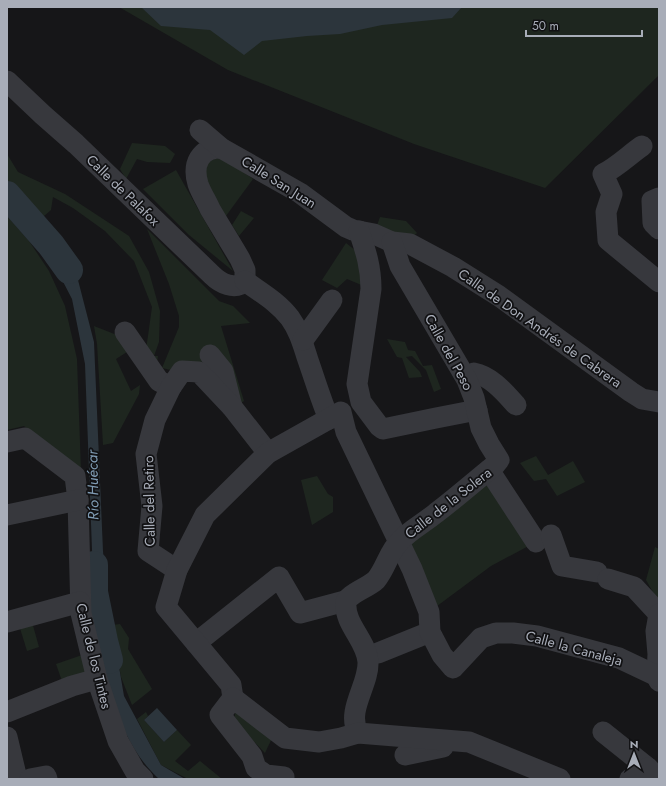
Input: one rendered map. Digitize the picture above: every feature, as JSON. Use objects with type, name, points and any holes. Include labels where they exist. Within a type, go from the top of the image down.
[{"type":"street","name":"Calle de Palafox","points":[[7,81],[43,116],[76,144],[220,282],[228,285],[241,284],[244,281]]},
{"type":"street","name":"Calle San Juan","points":[[200,130],[221,148],[300,193],[346,227],[359,231]]},
{"type":"street","points":[[642,146],[614,168],[603,174],[612,194],[606,212],[608,240],[659,282]]},
{"type":"street","points":[[221,148],[207,150],[199,158],[197,164],[196,176],[205,200],[240,259],[244,270],[244,281],[279,306],[290,317],[303,340],[308,359],[335,415],[346,432],[412,569],[429,622],[371,652],[355,710],[354,719],[358,733]]},
{"type":"street","points":[[659,198],[652,201],[653,223],[659,229]]},
{"type":"street","points":[[359,231],[371,269],[371,289],[359,393],[378,426],[383,430],[407,426],[435,415],[477,410]]},
{"type":"street","name":"Calle de Don Andrés de Cabrera","points":[[359,231],[374,234],[392,242],[410,244],[466,274],[646,394]]},
{"type":"street","name":"Calle del Peso","points":[[392,242],[400,266],[468,380],[484,435],[499,458],[493,467],[562,566],[602,575],[634,587],[659,614]]},
{"type":"street","points":[[303,340],[332,300]]},
{"type":"street","points":[[125,332],[159,381],[171,387]]},
{"type":"street","name":"Calle del Retiro","points":[[210,355],[224,371],[232,407]]},
{"type":"street","name":"Calle del Retiro","points":[[177,570],[148,551],[152,506],[146,454],[155,420],[171,387],[182,371],[199,372],[232,407],[268,453]]},
{"type":"street","points":[[474,373],[479,374],[492,382],[516,405]]},
{"type":"street","points":[[335,415],[268,453],[205,515],[177,570],[166,606],[231,685],[233,698],[285,738],[319,742],[358,733],[469,742],[560,779]]},
{"type":"street","name":"Calle de los Tintes","points":[[7,442],[25,438],[75,476],[78,500],[81,614],[97,679],[118,741],[135,771],[143,779]]},
{"type":"street","name":"Calle de la Solera","points":[[398,542],[456,498],[493,467]]},
{"type":"street","points":[[7,515],[78,500]]},
{"type":"street","points":[[196,643],[279,577],[292,597],[300,614],[345,601],[348,597],[363,589],[375,580],[385,566],[398,542]]},
{"type":"street","points":[[270,591],[281,604],[292,597]]},
{"type":"street","points":[[345,601],[346,612],[371,652]]},
{"type":"street","points":[[7,622],[80,602]]},
{"type":"street","points":[[658,687],[656,631],[659,614]]},
{"type":"street","name":"Calle la Canaleja","points":[[429,622],[442,655],[453,668],[481,638],[496,633],[513,633],[537,636],[619,658],[658,687]]},
{"type":"street","points":[[7,712],[72,686],[97,679]]},
{"type":"street","points":[[233,698],[220,715],[252,756],[256,768],[266,775],[284,777]]},
{"type":"street","points":[[603,732],[653,773]]},
{"type":"street","points":[[7,736],[17,779]]},
{"type":"street","points":[[405,755],[469,742]]},
{"type":"street","points":[[630,779],[653,773]]},
{"type":"street","points":[[30,779],[46,776],[47,779]]},
{"type":"shaded area","points":[[119,7],[659,7],[659,75],[545,188],[414,144],[228,70]]},
{"type":"shaded area","points":[[132,143],[165,146],[175,154],[170,163],[147,162],[137,159],[126,179],[120,169]]},
{"type":"shaded area","points":[[7,154],[18,172],[65,194],[129,236],[149,272],[160,311],[159,342],[154,356],[158,356],[157,363],[146,350],[152,307],[134,261],[105,231],[73,208],[53,197],[51,210],[44,216],[31,214],[7,189]]},
{"type":"shaded area","points":[[219,158],[229,162],[253,179],[223,220],[202,171],[209,162]]},
{"type":"shaded area","points":[[176,170],[233,271],[189,235],[143,189]]},
{"type":"shaded area","points":[[241,211],[254,218],[239,236],[232,225]]},
{"type":"shaded area","points":[[7,216],[29,241],[49,271],[65,306],[77,359],[81,471],[24,426],[7,430]]},
{"type":"shaded area","points":[[380,217],[406,221],[417,233],[408,241],[376,228]]},
{"type":"shaded area","points":[[147,229],[219,301],[233,306],[250,323],[221,326],[244,401],[235,407],[221,372],[175,371],[162,368],[179,327],[179,316],[169,284]]},
{"type":"shaded area","points":[[346,243],[360,254],[371,289],[347,279],[337,288],[322,280]]},
{"type":"shaded area","points":[[94,326],[122,337],[130,350],[116,359],[131,391],[140,385],[139,394],[113,443],[103,445],[97,344]]},
{"type":"shaded area","points":[[387,339],[405,342],[408,350],[415,351],[423,366],[432,365],[441,389],[434,392],[426,370],[412,356],[406,357],[420,372],[422,377],[409,378],[402,358],[397,357]]},
{"type":"shaded area","points":[[536,456],[548,475],[573,461],[585,482],[557,496],[546,479],[534,481],[520,463]]},
{"type":"shaded area","points":[[489,470],[536,542],[491,566],[429,612],[401,539]]},
{"type":"shaded area","points":[[317,476],[328,494],[333,497],[333,512],[312,525],[301,480]]},
{"type":"shaded area","points":[[655,547],[659,549],[659,603],[646,580]]},
{"type":"shaded area","points":[[32,622],[39,647],[27,651],[19,625]]},
{"type":"shaded area","points":[[120,624],[129,638],[128,649],[152,689],[132,705],[121,677],[112,625]]},
{"type":"shaded area","points":[[85,654],[91,671],[63,684],[56,664]]},
{"type":"shaded area","points":[[236,705],[274,734],[265,753],[234,721]]},
{"type":"shaded area","points":[[146,712],[148,716],[144,720],[164,742],[177,730],[191,745],[175,761],[188,771],[200,761],[222,779],[188,779],[161,765],[137,719]]},
{"type":"water","points":[[141,7],[462,7],[452,18],[382,25],[340,34],[262,41],[244,55],[210,30],[161,26]]},
{"type":"water","points":[[7,192],[31,220],[38,221],[43,225],[33,235],[7,204]]},
{"type":"water","points":[[49,237],[78,280],[94,342],[103,551],[107,602],[94,603],[85,364],[72,299],[57,270],[39,243]]},
{"type":"water","points":[[111,620],[124,696],[161,765],[185,779],[159,779],[145,764],[133,747],[123,728],[109,687],[96,625]]},
{"type":"water","points":[[157,708],[177,730],[164,742],[144,720]]},
{"type":"waterway","name":"Río Huécar","points":[[7,195],[51,245],[69,270]]},
{"type":"waterway","name":"Río Huécar","points":[[94,565],[94,592],[109,660]]}]
